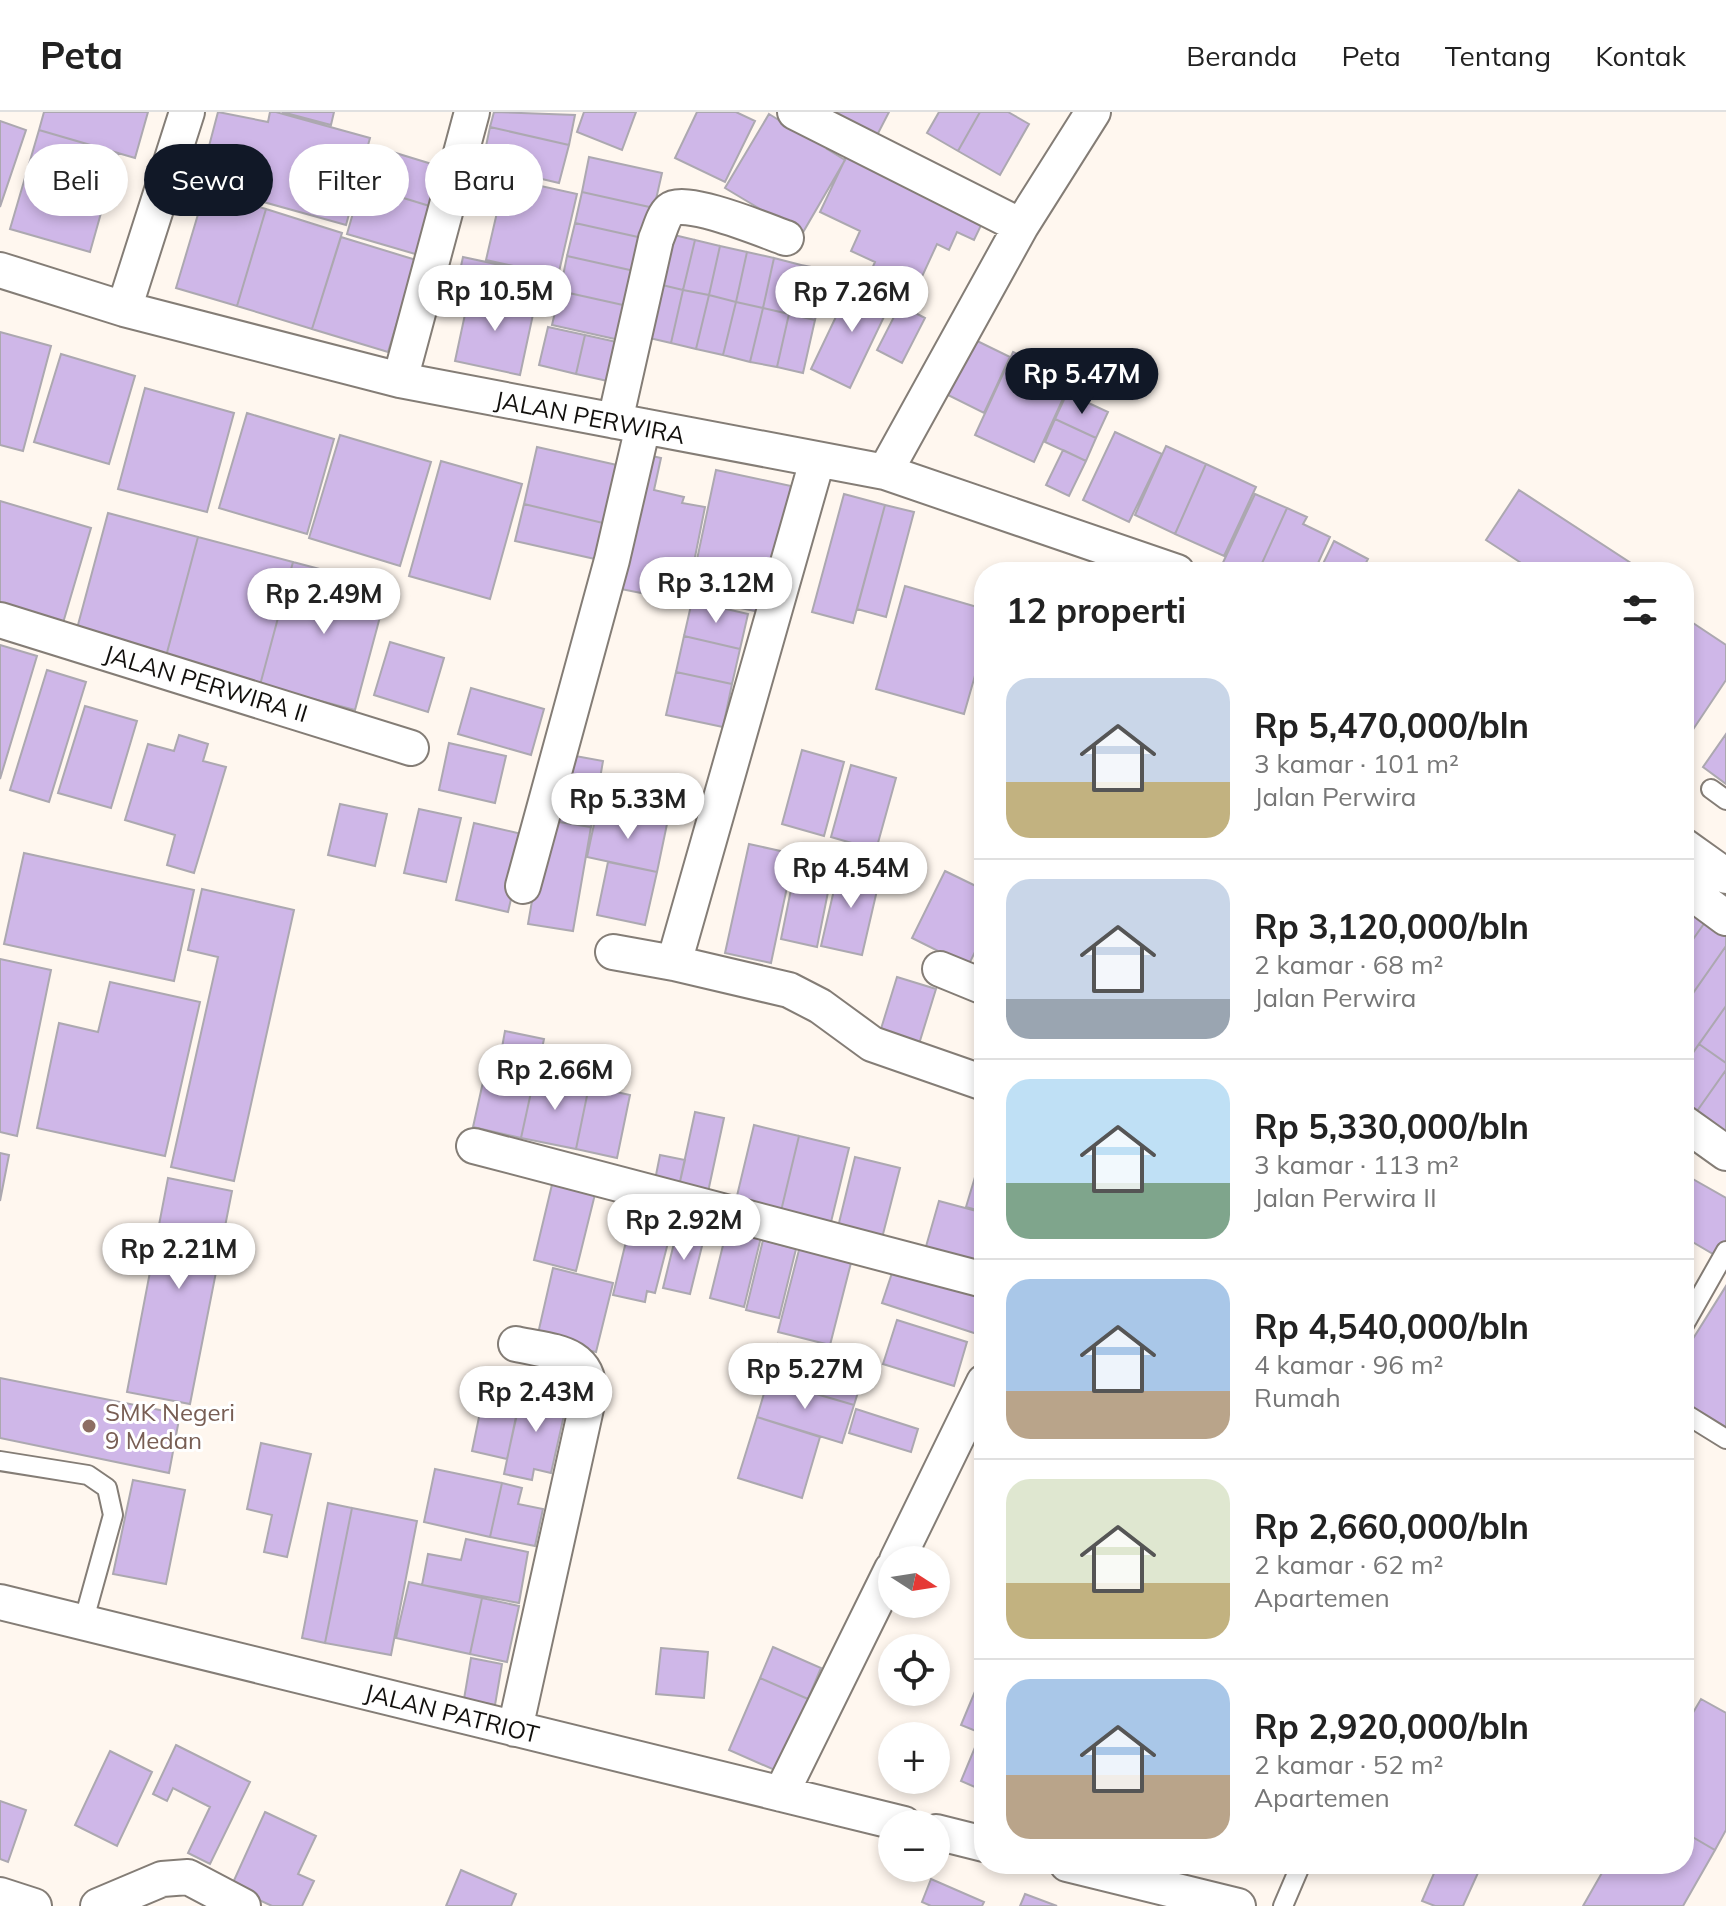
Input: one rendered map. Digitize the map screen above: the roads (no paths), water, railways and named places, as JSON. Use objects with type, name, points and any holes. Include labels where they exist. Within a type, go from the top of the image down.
[{"type":"street","points":[[124,309],[187,112]]},
{"type":"street","points":[[400,380],[472,112]]},
{"type":"street","points":[[795,112],[1021,226]]},
{"type":"street","points":[[885,472],[1021,226],[1093,112]]},
{"type":"street","points":[[523,886],[612,560],[656,239],[667,211],[677,206],[710,212],[786,238]]},
{"type":"street","name":"JALAN PERWIRA","points":[[0,270],[124,309],[400,380],[885,472],[1148,562]]},
{"type":"street","points":[[674,963],[817,461]]},
{"type":"street","name":"JALAN PERWIRA II","points":[[0,620],[411,748]]},
{"type":"street","points":[[1694,853],[1726,876]]},
{"type":"street","points":[[1694,894],[1726,918]]},
{"type":"street","points":[[613,952],[789,990],[820,1006],[872,1044],[974,1080]]},
{"type":"street","points":[[940,969],[974,983]]},
{"type":"street","points":[[1694,1130],[1726,1153]]},
{"type":"street","points":[[474,1146],[974,1277]]},
{"type":"street","points":[[515,1729],[589,1395],[589,1378],[578,1361],[516,1344]]},
{"type":"street","points":[[904,1546],[974,1402]]},
{"type":"street","points":[[781,1794],[878,1597]]},
{"type":"street","name":"JALAN PATRIOT","points":[[0,1602],[878,1818]]},
{"type":"street","points":[[950,1836],[974,1842]]},
{"type":"street","points":[[1149,1874],[1238,1906]]},
{"type":"street","points":[[98,1906],[162,1879],[188,1877],[243,1906]]},
{"type":"street","points":[[0,1895],[34,1906]]},
{"type":"lane","points":[[1694,1307],[1726,1251]]},
{"type":"lane","points":[[1694,1419],[1726,1439]]},
{"type":"lane","points":[[0,1461],[88,1475],[107,1488],[113,1515],[83,1623]]},
{"type":"lane","points":[[1283,1906],[1297,1874]]},
{"type":"place","name":"SMK Negeri 9 Medan","points":[[89,1426]]}]
